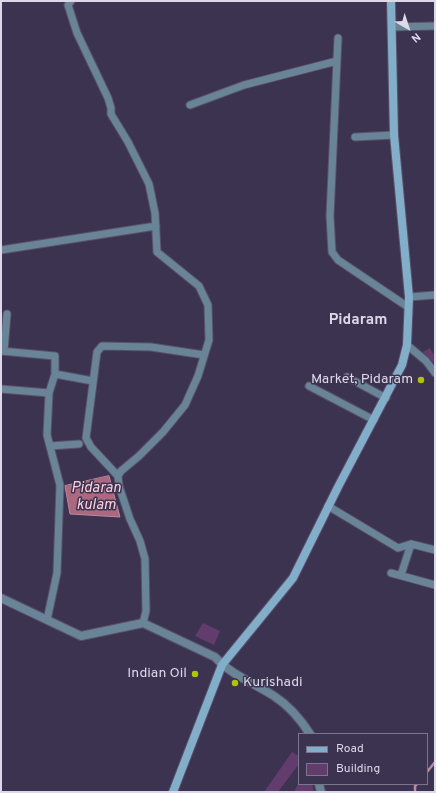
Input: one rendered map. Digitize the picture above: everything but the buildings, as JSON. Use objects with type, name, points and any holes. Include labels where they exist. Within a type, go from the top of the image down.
[{"type":"main road","points":[[173,792],[222,665],[293,578],[328,506],[402,365],[407,345],[409,296],[394,135],[392,1]]},
{"type":"street","points":[[71,1],[68,4],[77,33],[108,98],[112,114],[149,184],[155,213],[157,252],[199,286],[208,305],[208,340],[198,376],[185,406],[163,432],[139,456],[121,471],[118,476],[118,486],[140,541],[145,559],[146,611],[143,623]]},
{"type":"street","points":[[392,27],[435,26]]},
{"type":"street","points":[[338,38],[330,216],[332,252],[338,260],[408,308]]},
{"type":"street","points":[[190,105],[244,85],[337,61]]},
{"type":"street","points":[[355,137],[394,135]]},
{"type":"street","points":[[1,250],[156,226]]},
{"type":"street","points":[[409,296],[435,295]]},
{"type":"street","points":[[7,314],[3,351],[55,356],[55,374],[49,393],[48,435],[60,485],[57,573],[47,620]]},
{"type":"street","points":[[407,345],[426,361],[435,373]]},
{"type":"street","points":[[118,476],[91,447],[86,438],[97,352],[102,346],[151,347],[204,355]]},
{"type":"street","points":[[55,374],[93,381]]},
{"type":"street","points":[[347,377],[386,398]]},
{"type":"street","points":[[309,386],[374,420]]},
{"type":"street","points":[[1,389],[49,393]]},
{"type":"street","points":[[50,446],[78,444]]},
{"type":"street","points":[[328,506],[398,548],[411,544],[435,550]]},
{"type":"street","points":[[401,575],[411,544]]},
{"type":"street","points":[[391,573],[435,585]]},
{"type":"street","points":[[1,598],[80,636],[143,623],[215,657],[222,665],[285,704],[304,724],[309,733]]},
{"type":"water","name":"Pidaran kulam","points":[[109,476],[120,517],[70,514],[65,486]]},
{"type":"waterway","points":[[428,771],[435,762]]},
{"type":"waterway","points":[[415,792],[416,785]]},
{"type":"place","name":"Market, Pidaram","points":[[421,380]]},
{"type":"place","name":"Indian Oil","points":[[195,674]]},
{"type":"place","name":"Kurishadi","points":[[235,683]]},
{"type":"district","name":"Pidaram","points":[[358,321]]}]
